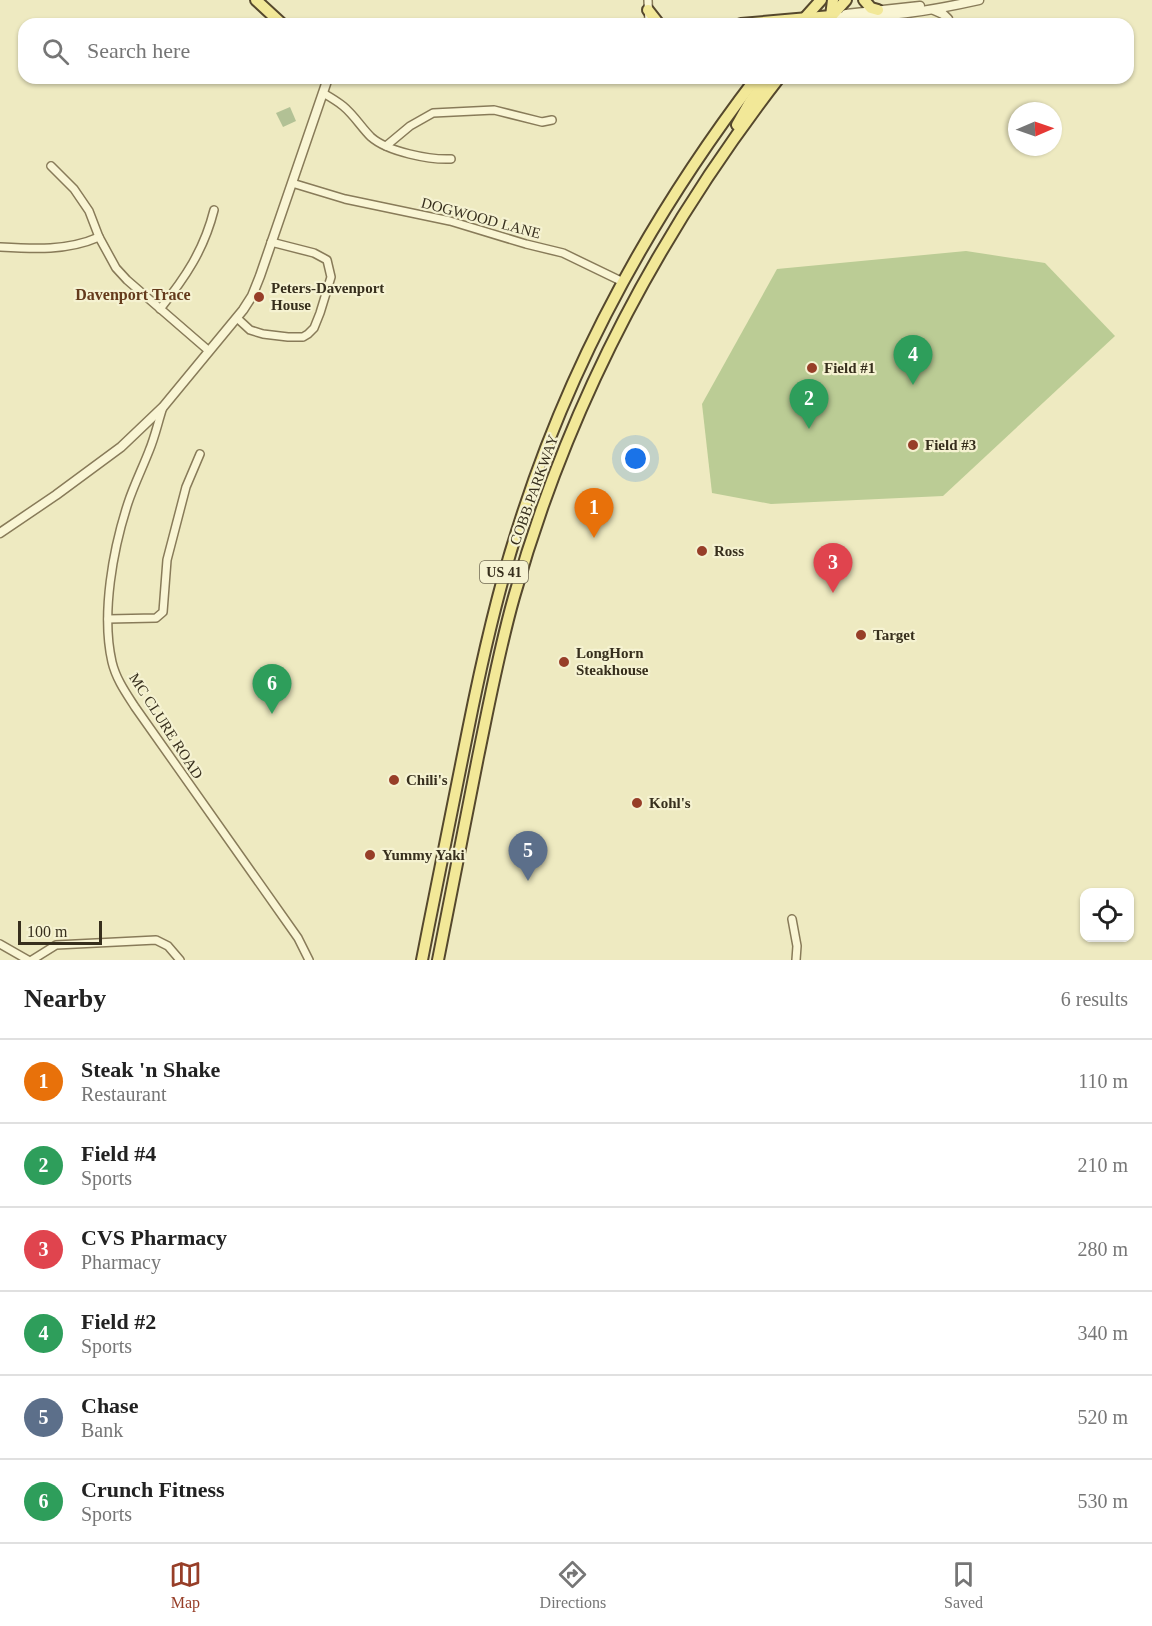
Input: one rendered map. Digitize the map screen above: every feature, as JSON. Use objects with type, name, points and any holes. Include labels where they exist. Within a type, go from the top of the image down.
[{"type":"main road","points":[[256,0],[276,18]]},
{"type":"main road","points":[[806,18],[820,0]]},
{"type":"main road","points":[[828,18],[833,0]]},
{"type":"main road","points":[[830,18],[846,0]]},
{"type":"main road","points":[[864,0],[871,8],[878,10]]},
{"type":"main road","points":[[648,5],[656,18]]},
{"type":"main road","name":"COBB PARKWAY","points":[[422,960],[479,674],[527,499],[586,355],[623,282],[682,182],[752,84]]},
{"type":"main road","points":[[725,152],[742,116],[763,84]]},
{"type":"main road","name":"COBB PARKWAY","points":[[438,960],[499,656],[514,597],[544,501],[585,400],[625,317],[674,230],[725,152],[775,84]]},
{"type":"street","points":[[858,18],[933,10],[979,0]]},
{"type":"street","points":[[838,18],[878,10],[947,6]]},
{"type":"street","points":[[933,10],[947,18]]},
{"type":"street","points":[[0,533],[54,497],[121,447],[163,407],[237,318],[252,297],[326,84]]},
{"type":"street","points":[[323,93],[342,105],[373,138],[386,146],[440,159],[451,159]]},
{"type":"street","points":[[386,146],[410,126],[433,113],[494,110],[542,122],[552,120]]},
{"type":"street","points":[[51,166],[74,189],[89,210],[99,237],[116,268],[209,351]]},
{"type":"street","name":"DOGWOOD LANE","points":[[292,183],[345,199],[450,221],[564,253],[623,282]]},
{"type":"street","points":[[160,309],[185,278],[198,255],[214,210]]},
{"type":"street","points":[[0,247],[58,248],[80,245],[99,237]]},
{"type":"street","points":[[237,318],[250,330],[280,336],[303,337],[314,328],[331,277],[327,260],[314,253],[271,242]]},
{"type":"street","name":"MC CLURE ROAD","points":[[163,407],[150,449],[128,502],[118,543],[111,582],[108,619],[112,664],[120,684],[298,938],[309,960]]},
{"type":"street","points":[[108,619],[156,618],[163,612],[170,549],[186,487],[200,454]]},
{"type":"street","points":[[792,919],[797,946],[796,960]]},
{"type":"street","points":[[0,944],[30,960],[56,945],[156,940],[168,946],[180,960]]},
{"type":"green space","points":[[290,107],[296,121],[283,127],[276,113]]},
{"type":"green space","points":[[966,251],[1045,263],[1115,336],[943,496],[771,504],[712,493],[702,404],[777,269]]},
{"type":"place","name":"Peters-Davenport House","points":[[259,297]]},
{"type":"place","name":"Field #1","points":[[812,368]]},
{"type":"place","name":"Field #2","points":[[913,385]]},
{"type":"place","name":"Field #4","points":[[809,429]]},
{"type":"place","name":"Field #3","points":[[913,445]]},
{"type":"place","name":"Steak 'n Shake","points":[[594,538]]},
{"type":"place","name":"Ross","points":[[702,551]]},
{"type":"place","name":"CVS Pharmacy","points":[[833,593]]},
{"type":"place","name":"Target","points":[[861,635]]},
{"type":"place","name":"LongHorn Steakhouse","points":[[564,662]]},
{"type":"place","name":"Crunch Fitness","points":[[272,714]]},
{"type":"place","name":"Chili's","points":[[394,780]]},
{"type":"place","name":"Kohl's","points":[[637,803]]},
{"type":"place","name":"Yummy Yaki","points":[[370,855]]},
{"type":"place","name":"Chase","points":[[528,881]]},
{"type":"district","name":"Davenport Trace","points":[[133,294]]}]
